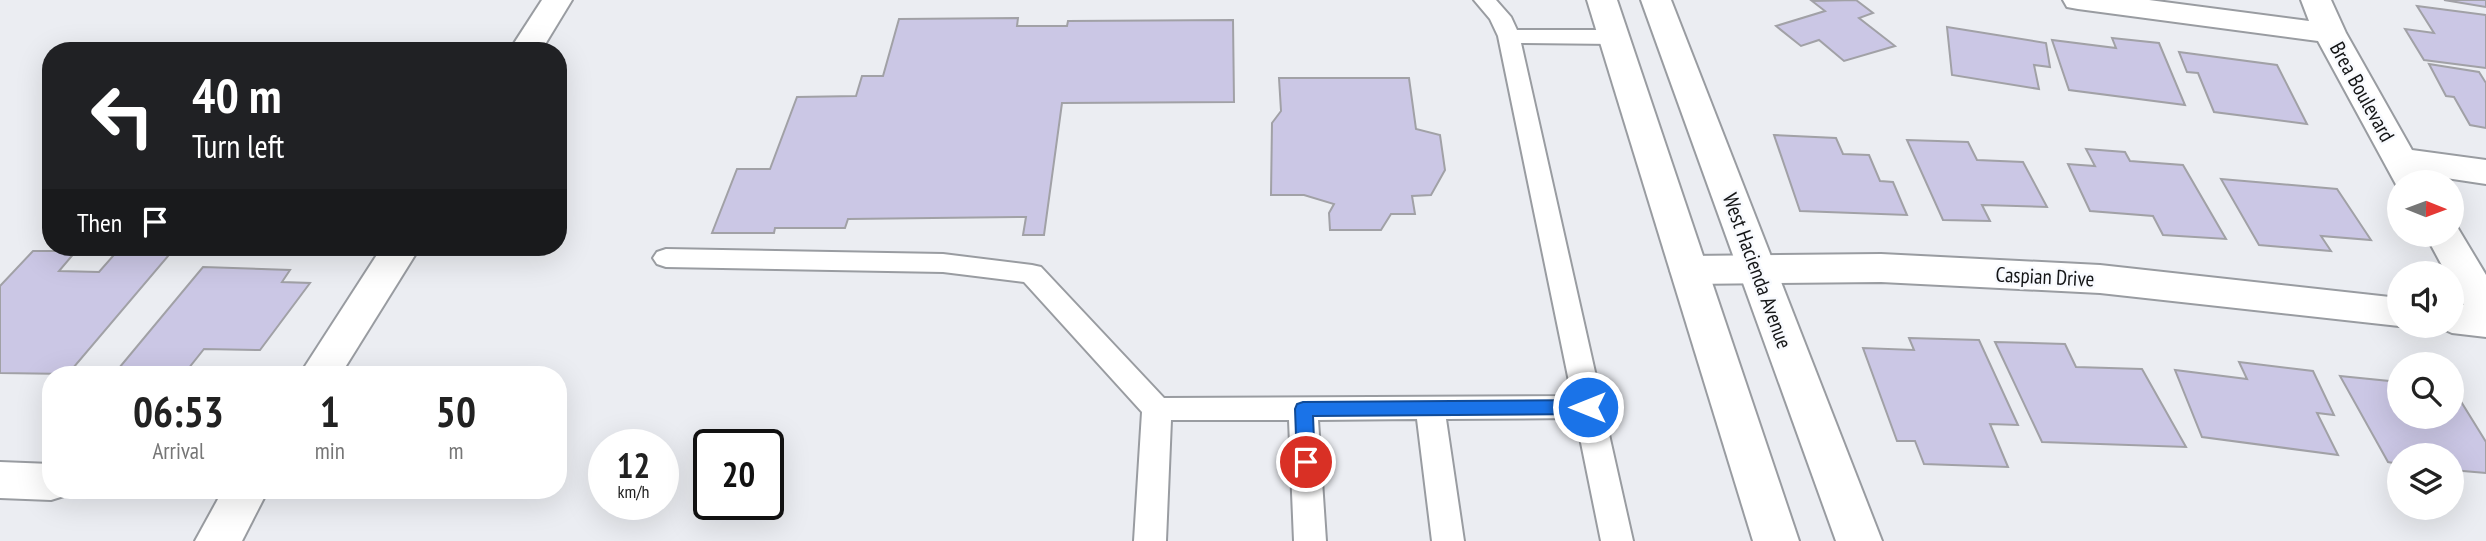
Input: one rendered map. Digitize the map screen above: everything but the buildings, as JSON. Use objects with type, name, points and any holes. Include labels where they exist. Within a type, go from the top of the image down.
[{"type":"street","points":[[531,42],[557,0]]},
{"type":"street","points":[[1602,0],[1776,541]]},
{"type":"street","name":"West Hacienda Avenue","points":[[1656,0],[1858,541]]},
{"type":"street","points":[[2078,0],[2330,33]]},
{"type":"street","name":"Brea Boulevard","points":[[2316,0],[2330,33],[2405,170]]},
{"type":"street","points":[[2464,172],[2486,172]]},
{"type":"street","points":[[2450,247],[2486,309]]},
{"type":"street","points":[[325,366],[395,256]]},
{"type":"street","name":"Caspian Drive","points":[[1689,270],[1881,268],[2100,279],[2387,311]]},
{"type":"street","points":[[2464,319],[2486,322]]},
{"type":"street","points":[[0,480],[42,482]]},
{"type":"street","points":[[218,541],[241,499]]},
{"type":"lane","points":[[1485,0],[1500,17],[1509,36],[1617,541]]},
{"type":"lane","points":[[1509,36],[1614,37]]},
{"type":"lane","points":[[666,258],[943,263],[1032,274],[1157,409],[1150,541]]},
{"type":"lane","points":[[1157,409],[1588,407]]},
{"type":"lane","points":[[1430,408],[1448,541]]},
{"type":"lane","points":[[1303,409],[1310,541]]},
{"type":"route","points":[[1306,462],[1303,409],[1588,407]]}]
